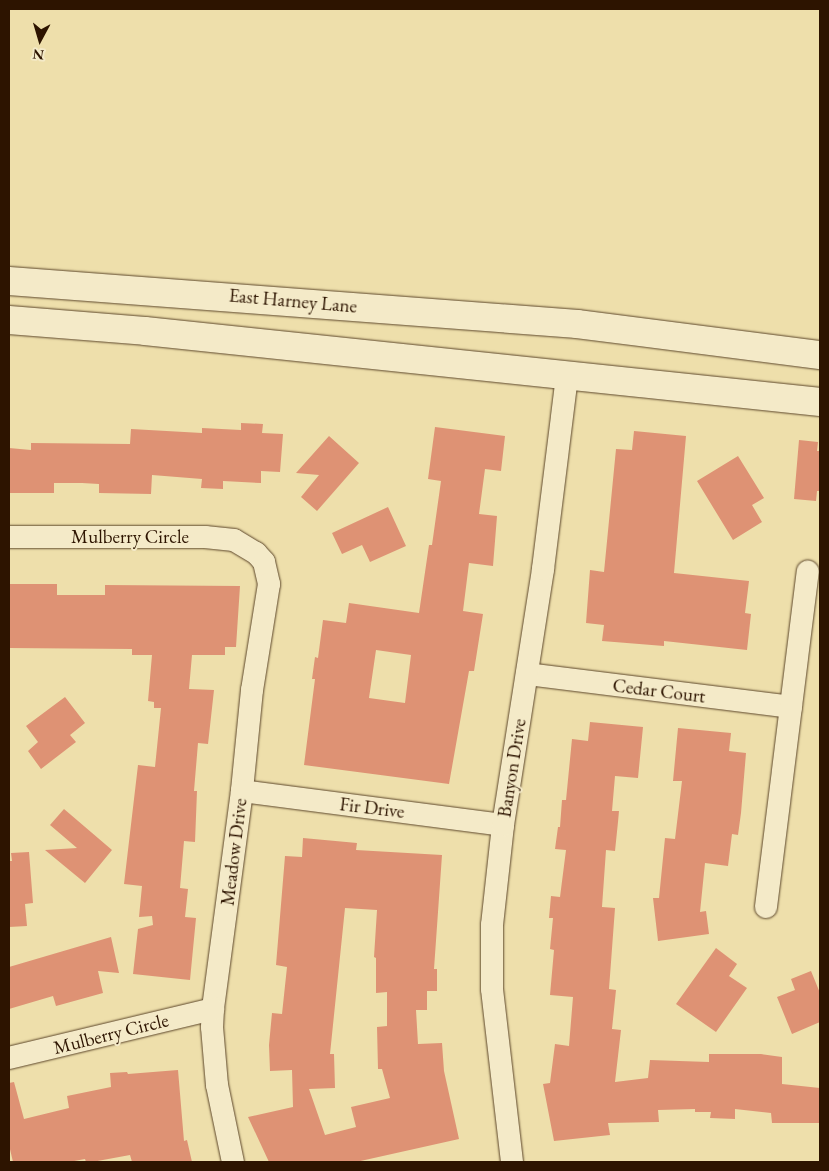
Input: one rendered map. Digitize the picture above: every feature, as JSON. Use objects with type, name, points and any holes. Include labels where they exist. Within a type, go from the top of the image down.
[{"type":"main road","name":"East Harney Lane","points":[[9,281],[577,324],[820,355]]},
{"type":"main road","points":[[9,320],[145,331],[820,402]]},
{"type":"street","name":"Banyon Drive","points":[[512,1162],[492,988],[492,924],[503,825],[527,674],[567,375]]},
{"type":"street","name":"Mulberry Circle","points":[[9,537],[206,537],[234,540],[248,548]]},
{"type":"street","name":"Meadow Drive","points":[[233,1162],[217,1086],[213,1009],[242,791],[252,690],[269,584],[264,562],[256,553],[248,548]]},
{"type":"street","points":[[766,906],[808,572]]},
{"type":"street","name":"Cedar Court","points":[[527,674],[791,707]]},
{"type":"street","name":"Fir Drive","points":[[242,791],[503,825]]},
{"type":"street","name":"Mulberry Circle","points":[[9,1058],[213,1009]]},
{"type":"building","points":[[241,423],[263,424],[262,433],[283,434],[280,472],[261,471],[261,483],[223,481],[223,489],[201,488],[202,479],[152,475],[151,494],[99,493],[99,484],[82,483],[54,483],[54,493],[9,493],[9,448],[31,450],[31,443],[130,444],[131,429],[202,433],[202,428],[241,430]]},
{"type":"building","points":[[435,427],[505,436],[501,471],[485,469],[479,514],[497,516],[493,566],[469,563],[463,611],[483,614],[474,671],[469,671],[449,784],[304,765],[315,679],[312,679],[315,657],[318,658],[323,620],[346,623],[349,603],[419,613],[429,545],[432,545],[441,481],[428,479]],"holes":[[[376,650],[411,655],[405,703],[369,698]]]},
{"type":"building","points":[[634,431],[686,436],[674,573],[749,581],[745,613],[751,614],[747,650],[664,641],[664,646],[602,641],[604,625],[586,623],[590,570],[604,572],[616,449],[632,450]]},
{"type":"building","points":[[329,436],[359,463],[317,511],[301,497],[319,475],[296,473]]},
{"type":"building","points":[[799,440],[818,442],[817,451],[820,451],[820,491],[817,491],[816,501],[794,499]]},
{"type":"building","points":[[738,456],[764,498],[752,505],[762,522],[733,540],[697,481]]},
{"type":"building","points":[[388,507],[406,546],[370,562],[362,545],[342,554],[332,533]]},
{"type":"building","points":[[9,584],[57,584],[57,595],[105,595],[105,585],[240,586],[236,647],[225,647],[225,655],[192,655],[189,689],[214,690],[208,744],[198,743],[194,791],[197,791],[195,842],[184,841],[180,888],[188,889],[185,917],[196,918],[190,980],[133,974],[138,929],[153,925],[152,916],[139,917],[142,886],[124,884],[138,765],[155,767],[161,708],[154,708],[154,702],[148,701],[152,655],[132,655],[132,649],[9,648]]},
{"type":"building","points":[[65,697],[85,723],[70,735],[76,742],[41,769],[28,751],[38,742],[26,726]]},
{"type":"building","points":[[590,722],[643,727],[638,778],[615,776],[612,811],[619,811],[615,851],[606,850],[602,907],[615,908],[609,989],[616,990],[612,1029],[621,1030],[615,1082],[648,1078],[650,1060],[709,1062],[709,1054],[761,1054],[782,1057],[782,1084],[820,1088],[820,1123],[772,1123],[771,1113],[735,1109],[735,1119],[710,1118],[711,1112],[695,1112],[695,1109],[658,1110],[659,1122],[608,1123],[610,1135],[554,1141],[543,1084],[550,1083],[555,1044],[569,1046],[573,997],[550,995],[554,950],[550,949],[553,918],[549,918],[551,896],[560,897],[566,850],[555,849],[558,827],[560,827],[562,800],[566,800],[572,739],[588,741]]},
{"type":"building","points":[[678,728],[731,733],[729,751],[746,753],[741,813],[738,835],[732,834],[728,866],[705,863],[700,912],[706,911],[709,934],[658,941],[653,898],[659,898],[665,838],[675,839],[682,781],[673,781]]},
{"type":"building","points":[[64,809],[112,850],[85,883],[45,850],[77,848],[50,825]]},
{"type":"building","points":[[303,838],[357,843],[356,850],[442,855],[434,969],[437,969],[437,991],[427,991],[427,1010],[416,1010],[418,1044],[442,1043],[444,1071],[459,1139],[356,1162],[269,1162],[248,1117],[293,1107],[292,1070],[270,1071],[269,1045],[272,1013],[282,1014],[287,967],[276,965],[285,856],[302,857]],"holes":[[[345,908],[377,910],[374,957],[376,958],[376,993],[387,992],[387,1026],[377,1027],[378,1069],[382,1069],[390,1098],[351,1107],[356,1127],[325,1135],[309,1089],[335,1088],[334,1054],[330,1054]]]},
{"type":"building","points":[[29,852],[33,903],[25,904],[27,926],[9,927],[9,861],[12,861],[11,853]]},
{"type":"building","points":[[111,937],[119,973],[98,971],[103,993],[56,1006],[53,996],[9,1009],[9,967]]},
{"type":"building","points":[[716,948],[737,964],[729,976],[747,988],[716,1032],[676,1004]]},
{"type":"building","points":[[811,971],[820,993],[820,1022],[792,1034],[777,997],[795,990],[791,979]]},
{"type":"building","points":[[178,1070],[184,1141],[187,1140],[192,1162],[132,1162],[130,1155],[92,1162],[86,1162],[85,1159],[69,1162],[13,1162],[9,1145],[9,1083],[14,1082],[24,1119],[69,1108],[67,1096],[111,1087],[110,1073],[127,1072],[128,1074]]}]
